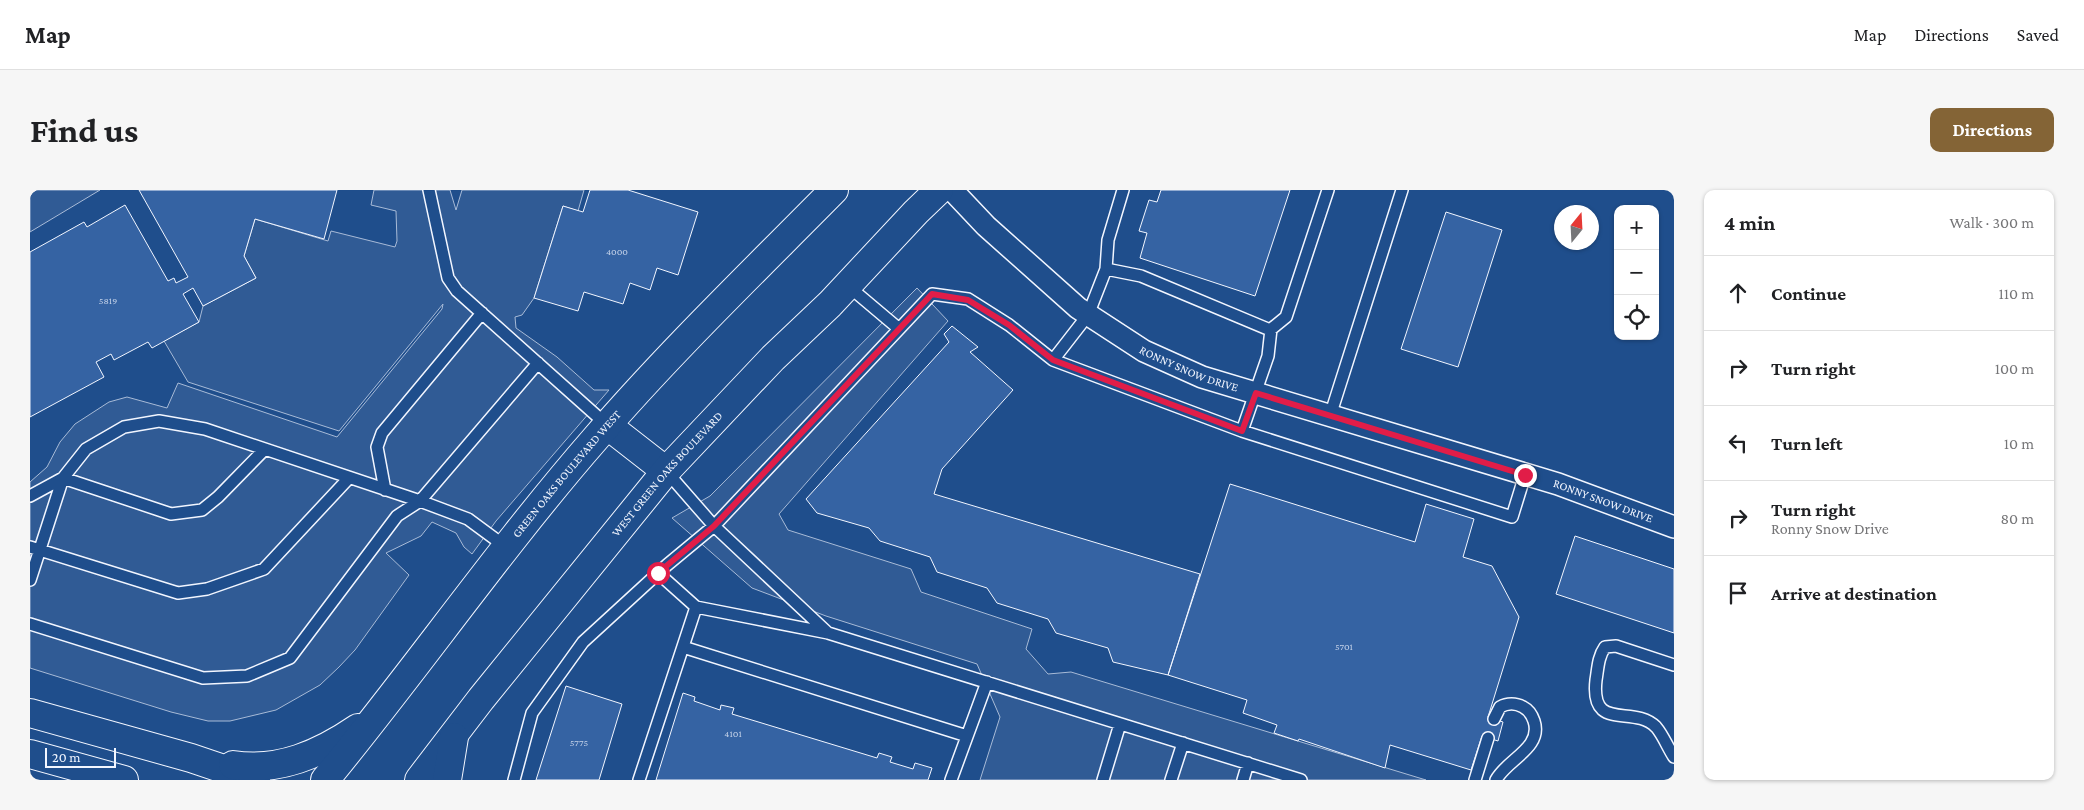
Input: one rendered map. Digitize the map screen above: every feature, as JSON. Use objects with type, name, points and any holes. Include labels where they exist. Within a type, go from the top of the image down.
[{"type":"main road","name":"GREEN OAKS BOULEVARD WEST","points":[[325,780],[378,715],[506,547],[607,425],[670,355],[834,190]]},
{"type":"main road","name":"WEST GREEN OAKS BOULEVARD","points":[[419,780],[666,471],[773,358],[939,190]]},
{"type":"main road","points":[[607,425],[666,471]]},
{"type":"main road","points":[[30,713],[191,758],[256,780]]},
{"type":"main road","points":[[191,758],[246,767],[273,767],[307,757],[336,744],[378,715]]},
{"type":"main road","points":[[447,780],[454,734]]},
{"type":"main road","points":[[30,754],[124,780]]},
{"type":"street","name":"RONNY SNOW DRIVE","points":[[952,190],[986,226],[1078,308],[1144,351],[1202,377],[1558,484],[1674,526]]},
{"type":"lane","points":[[429,190],[448,278],[457,291],[607,425]]},
{"type":"lane","points":[[1053,360],[1088,315],[1106,269],[1108,240],[1124,190]]},
{"type":"lane","points":[[1242,431],[1268,356],[1271,329],[1286,318],[1328,190]]},
{"type":"lane","points":[[1330,416],[1402,190]]},
{"type":"lane","points":[[1106,269],[1141,276],[1271,329]]},
{"type":"lane","points":[[847,285],[898,328]]},
{"type":"lane","points":[[514,780],[532,713],[583,642],[658,573],[714,526],[932,294],[968,300],[1009,325],[1053,360],[1242,431],[1512,517],[1525,475]]},
{"type":"lane","points":[[385,490],[377,447],[382,433],[482,313]]},
{"type":"lane","points":[[30,624],[203,678],[247,676],[290,658],[397,516],[420,502],[538,363]]},
{"type":"lane","points":[[30,580],[35,548],[63,478],[86,449],[124,426],[159,421],[206,429],[420,502],[468,520],[506,547]]},
{"type":"lane","points":[[30,496],[63,478],[171,514],[202,510],[218,497],[264,450]]},
{"type":"lane","points":[[666,471],[714,526],[828,633]]},
{"type":"lane","points":[[35,548],[178,593],[207,589],[264,569],[349,478]]},
{"type":"lane","points":[[658,573],[696,607],[768,623],[828,633],[1301,780]]},
{"type":"lane","points":[[639,780],[696,607]]},
{"type":"lane","points":[[1674,664],[1616,646],[1605,647],[1600,655],[1595,694],[1596,702],[1600,708],[1613,715],[1645,720],[1656,727],[1674,757]]},
{"type":"lane","points":[[683,647],[967,736]]},
{"type":"lane","points":[[951,780],[987,682]]},
{"type":"lane","points":[[1494,719],[1500,707],[1508,704],[1517,704],[1530,712],[1535,725],[1534,738],[1530,745],[1505,767],[1496,780]]},
{"type":"lane","points":[[1103,780],[1120,724]]},
{"type":"lane","points":[[1475,780],[1488,738]]},
{"type":"lane","points":[[1172,780],[1183,743]]},
{"type":"lane","points":[[1243,780],[1248,764]]},
{"type":"shaded area","points":[[30,190],[100,190],[30,232]]},
{"type":"shaded area","points":[[374,190],[450,190],[456,210],[462,190],[584,190],[578,211],[563,206],[534,298],[522,315],[515,317],[516,328],[557,357],[594,390],[609,390],[496,521],[472,554],[464,547],[456,533],[432,522],[421,536],[386,553],[409,575],[355,650],[339,667],[320,685],[276,710],[230,721],[208,721],[171,712],[30,668],[30,482],[47,467],[60,442],[75,424],[109,402],[127,397],[167,408],[178,383],[337,437],[442,309],[443,304],[339,431],[188,382],[164,341],[199,322],[203,306],[256,278],[244,256],[255,219],[328,241],[331,231],[395,247],[397,241],[396,211],[371,205]]},
{"type":"shaded area","points":[[917,288],[948,321],[779,514],[788,530],[911,569],[921,592],[1032,629],[1026,649],[1048,674],[1071,672],[1426,780],[980,780],[1000,717],[977,664],[826,616],[752,588],[672,518],[710,496]]},
{"type":"building","points":[[139,190],[337,190],[324,239],[255,219],[244,256],[256,278],[203,306],[193,288],[183,294],[199,322],[152,348],[148,342],[114,360],[111,354],[96,362],[104,377],[30,417],[30,252],[84,222],[87,227],[125,205],[168,281],[174,278],[176,283],[188,277]]},
{"type":"building","points":[[590,190],[628,190],[698,212],[678,275],[657,268],[650,290],[630,283],[623,304],[584,292],[578,311],[534,298],[563,206],[583,212]]},
{"type":"building","points":[[1161,190],[1290,190],[1255,296],[1140,258],[1147,233],[1139,231],[1149,200],[1157,202]]},
{"type":"building","points":[[1446,212],[1502,230],[1458,367],[1401,349]]},
{"type":"building","points":[[952,326],[978,347],[970,352],[1013,390],[942,469],[934,494],[1200,574],[1168,675],[1113,662],[1108,648],[1056,633],[1048,619],[997,603],[987,588],[937,572],[930,557],[880,541],[869,528],[817,513],[806,499],[949,342],[944,334]]},
{"type":"building","points":[[1230,484],[1415,542],[1426,504],[1474,519],[1463,557],[1492,566],[1519,617],[1488,717],[1503,722],[1498,741],[1482,736],[1471,770],[1390,745],[1385,768],[1299,739],[1298,741],[1274,733],[1277,725],[1243,713],[1247,700],[1168,675]]},
{"type":"building","points":[[1575,536],[1674,569],[1674,633],[1556,594]]},
{"type":"building","points":[[566,686],[622,704],[599,780],[536,780]]},
{"type":"building","points":[[683,693],[695,697],[694,701],[720,710],[721,705],[734,708],[732,714],[877,758],[879,753],[892,757],[890,762],[913,769],[915,763],[932,768],[928,780],[656,780]]},
{"type":"route","points":[[658,573],[714,526],[932,294],[968,300],[1009,325],[1053,360],[1242,431],[1256,393],[1525,475]]}]
